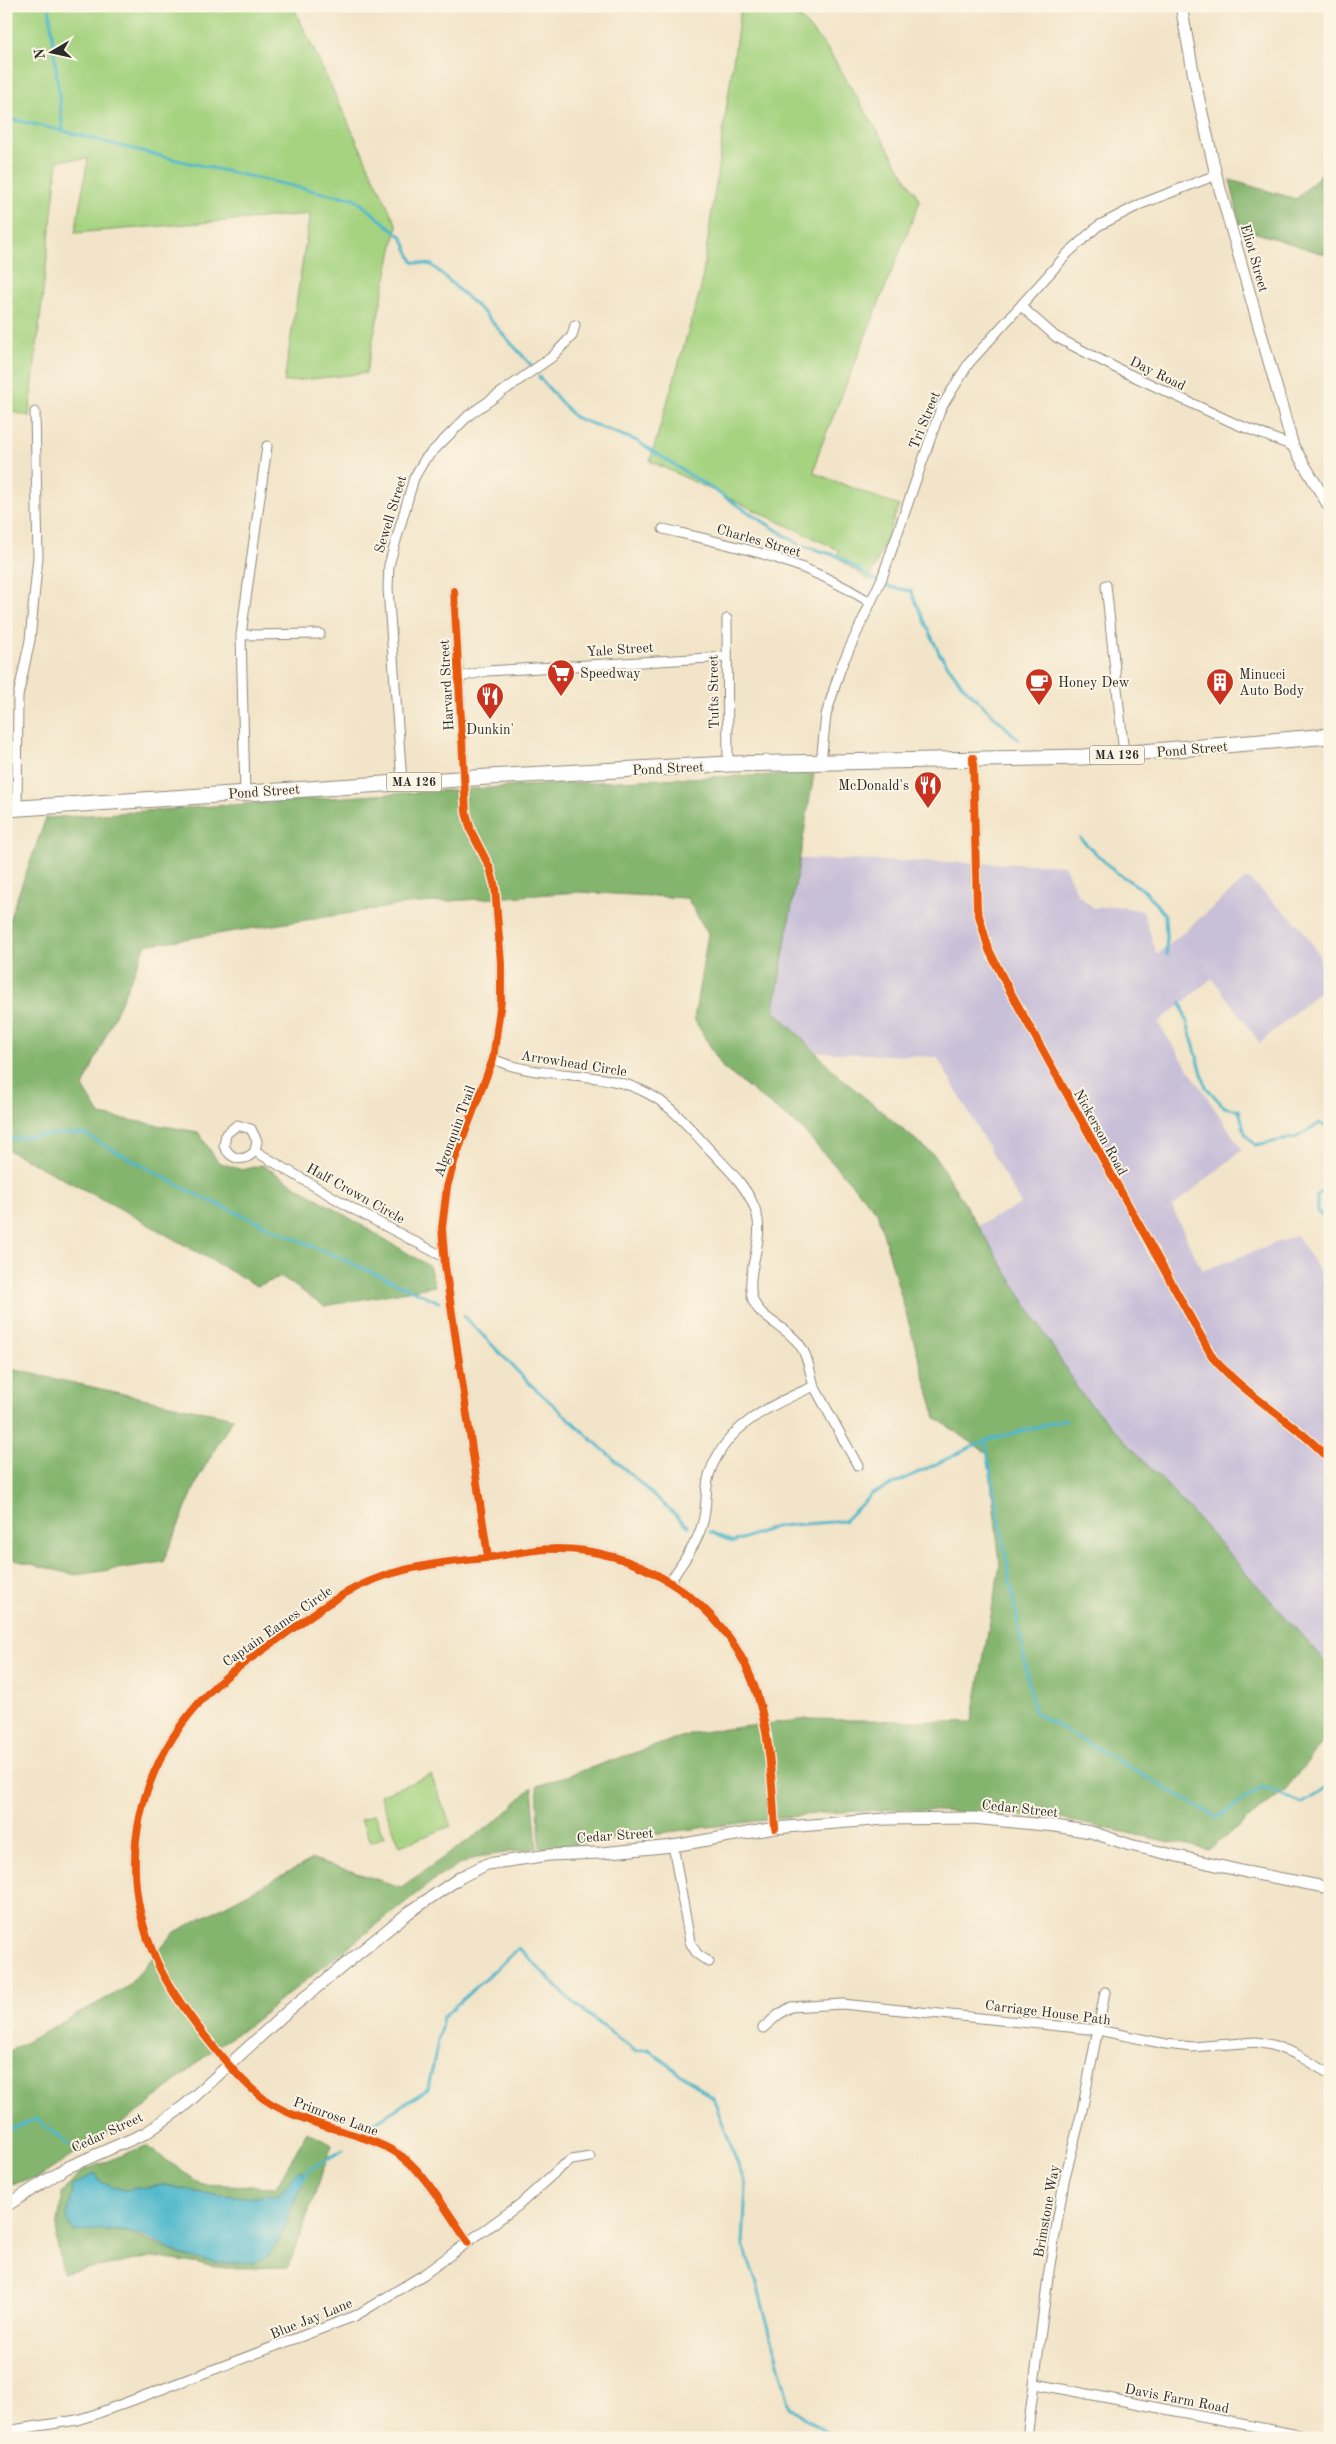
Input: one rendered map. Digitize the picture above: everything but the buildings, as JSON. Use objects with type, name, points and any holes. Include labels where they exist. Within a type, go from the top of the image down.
[{"type":"main road","name":"Pond Street","points":[[12,808],[402,782],[728,764],[1124,754],[1330,736]]},
{"type":"street","name":"Eliot Street","points":[[1181,6],[1195,82],[1216,175],[1293,446],[1330,508]]},
{"type":"street","name":"Tri Street","points":[[822,762],[823,730],[830,698],[844,659],[880,582],[948,394],[969,363],[1022,307],[1068,253],[1098,226],[1141,204],[1216,175]]},
{"type":"street","name":"Day Road","points":[[1022,307],[1056,337],[1118,369],[1236,424],[1293,446]]},
{"type":"street","name":"Sewell Street","points":[[402,782],[388,598],[388,565],[414,478],[425,459],[469,415],[552,357],[572,336],[575,325]]},
{"type":"street","points":[[12,808],[18,696],[32,631],[38,548],[35,412]]},
{"type":"street","points":[[245,793],[241,635],[267,446]]},
{"type":"street","name":"Charles Street","points":[[663,529],[785,559],[841,583],[870,602]]},
{"type":"street","points":[[1106,585],[1124,754]]},
{"type":"street","name":"Harvard Street","points":[[454,590],[463,779]]},
{"type":"street","name":"Tufts Street","points":[[726,619],[728,764]]},
{"type":"street","points":[[241,635],[320,634]]},
{"type":"street","name":"Yale Street","points":[[458,681],[464,676],[487,671],[726,657]]},
{"type":"street","name":"Nickerson Road","points":[[973,758],[977,909],[989,950],[1006,984],[1213,1358],[1226,1373],[1284,1418],[1330,1460]]},
{"type":"street","name":"Algonquin Trail","points":[[463,779],[466,812],[471,831],[490,868],[495,886],[502,982],[500,1018],[493,1059],[455,1159],[447,1187],[442,1228],[444,1257],[488,1557]]},
{"type":"street","name":"Arrowhead Circle","points":[[493,1059],[517,1068],[617,1082],[649,1094],[675,1112],[738,1180],[752,1202],[759,1228],[752,1280],[752,1297],[761,1315],[784,1327],[800,1344],[814,1386],[858,1466]]},
{"type":"street","name":"Half Crown Circle","points":[[255,1151],[355,1210],[444,1257]]},
{"type":"street","points":[[670,1582],[692,1548],[702,1526],[707,1482],[720,1452],[731,1438],[757,1413],[814,1386]]},
{"type":"street","name":"Captain Eames Circle","points":[[229,2063],[170,1987],[143,1928],[136,1892],[136,1846],[145,1798],[157,1762],[185,1720],[213,1688],[326,1604],[357,1587],[399,1571],[429,1565],[556,1548],[603,1553],[628,1561],[670,1582],[710,1615],[722,1628],[745,1662],[753,1680],[763,1717],[775,1828]]},
{"type":"street","name":"Cedar Street","points":[[6,2206],[66,2168],[146,2133],[184,2106],[289,2010],[408,1913],[474,1870],[507,1860],[673,1846],[775,1828],[885,1819],[973,1818],[1055,1826],[1091,1832],[1130,1845],[1246,1872],[1330,1888]]},
{"type":"street","points":[[673,1846],[690,1942],[697,1954],[709,1962]]},
{"type":"street","name":"Brimstone Way","points":[[1027,2438],[1036,2384],[1048,2277],[1064,2181],[1082,2112],[1105,1992]]},
{"type":"street","name":"Carriage House Path","points":[[763,2028],[778,2014],[791,2007],[842,2004],[1098,2030],[1166,2044],[1192,2047],[1234,2042],[1256,2042],[1272,2045],[1296,2054],[1330,2074]]},
{"type":"street","name":"Primrose Lane","points":[[229,2063],[260,2096],[279,2109],[368,2140],[402,2156],[414,2168],[468,2242]]},
{"type":"street","name":"Blue Jay Lane","points":[[6,2431],[77,2420],[96,2414],[355,2316],[415,2280],[468,2242],[519,2205],[561,2167],[572,2160],[590,2157]]},
{"type":"street","name":"Davis Farm Road","points":[[1036,2384],[1314,2438]]},
{"type":"shaded area","points":[[800,859],[1064,865],[1078,895],[1094,908],[1116,906],[1143,911],[1157,955],[1247,878],[1300,926],[1318,953],[1327,985],[1260,1043],[1212,978],[1158,1023],[1242,1150],[1172,1207],[1202,1271],[1297,1235],[1319,1271],[1330,1268],[1330,1667],[1082,1395],[977,1226],[1021,1204],[937,1057],[816,1052],[774,1010]]},
{"type":"green space","points":[[6,6],[293,6],[397,226],[366,373],[284,382],[310,214],[75,233],[88,159],[58,160],[29,416],[6,410]]},
{"type":"green space","points":[[741,6],[790,6],[827,48],[920,201],[818,454],[814,473],[899,506],[869,581],[837,557],[839,550],[650,461],[701,288]]},
{"type":"green space","points":[[1330,165],[1330,256],[1241,228],[1230,180],[1296,199]]},
{"type":"green space","points":[[814,774],[774,1010],[840,1077],[935,1156],[1082,1395],[1179,1498],[1330,1667],[1330,1733],[1285,1790],[1209,1850],[1057,1818],[903,1809],[821,1813],[540,1848],[537,1786],[693,1733],[808,1719],[972,1722],[1000,1565],[988,1454],[936,1418],[877,1212],[800,1127],[723,1068],[694,1019],[708,934],[687,898],[578,892],[408,904],[146,945],[83,1087],[100,1115],[198,1132],[218,1162],[242,1170],[262,1165],[429,1266],[435,1286],[324,1306],[282,1277],[257,1286],[119,1208],[8,1150],[6,1152],[6,1023],[10,917],[46,818],[526,786]]},
{"type":"green space","points":[[6,1368],[233,1418],[200,1475],[163,1562],[76,1575],[6,1558]]},
{"type":"green space","points":[[431,1775],[451,1826],[400,1846],[380,1795]]},
{"type":"green space","points":[[532,1787],[537,1848],[478,1857],[455,1867],[435,1879],[240,2032],[217,2046],[146,2107],[38,2178],[6,2185],[6,2053],[127,1987],[175,1932],[313,1859],[401,1887],[499,1819]]},
{"type":"green space","points":[[374,1814],[384,1837],[371,1842],[361,1820]]},
{"type":"green space","points":[[307,2132],[332,2145],[289,2267],[226,2268],[153,2257],[63,2273],[56,2238],[62,2193],[82,2171],[146,2146],[201,2184],[276,2187]],"holes":[[[298,2171],[303,2185],[289,2213],[288,2221],[242,2263],[222,2264],[201,2258],[189,2258],[127,2232],[95,2229],[75,2232],[66,2220],[73,2190],[94,2173],[98,2180],[112,2187],[125,2190],[164,2185],[201,2193],[249,2197],[268,2194],[278,2196]]]},
{"type":"water","points":[[298,2171],[304,2171],[302,2183],[276,2245],[263,2259],[248,2263],[195,2259],[128,2232],[88,2230],[75,2232],[66,2220],[73,2191],[71,2190],[72,2186],[95,2173],[98,2180],[112,2187],[125,2190],[164,2185],[201,2193],[249,2197],[268,2194],[278,2196]]},
{"type":"waterway","points":[[49,6],[63,131],[172,159],[323,193],[354,198],[402,237],[413,262],[432,265],[483,312],[531,365]]},
{"type":"waterway","points":[[6,118],[63,131]]},
{"type":"waterway","points":[[539,377],[574,417],[637,441],[800,545],[838,556],[870,577],[890,587],[911,591],[939,653],[963,686],[1018,739]]},
{"type":"waterway","points":[[1080,838],[1114,871],[1145,891],[1165,915],[1167,955]]},
{"type":"waterway","points":[[1181,1002],[1206,1087],[1224,1107],[1239,1110],[1245,1133],[1255,1145],[1295,1138],[1320,1123],[1330,1130]]},
{"type":"waterway","points":[[6,1139],[56,1134],[84,1134],[197,1195],[439,1302]]},
{"type":"waterway","points":[[1330,1189],[1323,1190],[1317,1196],[1318,1213],[1330,1219]]},
{"type":"waterway","points":[[464,1316],[528,1382],[688,1526]]},
{"type":"waterway","points":[[710,1532],[733,1542],[778,1526],[844,1521],[872,1494],[985,1441],[1066,1419]]},
{"type":"waterway","points":[[985,1441],[1034,1712],[1217,1818],[1262,1787],[1303,1803],[1330,1786]]},
{"type":"waterway","points":[[366,2128],[428,2089],[443,2017],[519,1948],[573,2003],[635,2051],[648,2049],[713,2098],[746,2186],[743,2245],[757,2284],[790,2407],[834,2438]]},
{"type":"waterway","points":[[6,2131],[36,2119],[69,2145]]},
{"type":"waterway","points":[[301,2183],[310,2169],[343,2150]]},
{"type":"cycle path","points":[[454,591],[466,812],[471,831],[490,868],[495,887],[501,963],[501,1001],[493,1059],[455,1159],[447,1187],[442,1228],[445,1266],[488,1557]]},
{"type":"cycle path","points":[[973,758],[977,909],[989,950],[1006,984],[1213,1358],[1226,1372],[1302,1434],[1330,1460]]},
{"type":"cycle path","points":[[468,2242],[430,2186],[404,2158],[369,2140],[289,2113],[264,2099],[251,2088],[204,2035],[165,1978],[144,1926],[136,1889],[135,1853],[140,1818],[150,1783],[165,1750],[186,1719],[211,1690],[237,1668],[330,1602],[367,1582],[394,1573],[433,1564],[536,1550],[582,1550],[611,1556],[639,1566],[665,1580],[689,1596],[711,1616],[730,1639],[745,1664],[760,1703],[768,1744],[775,1828]]},
{"type":"place","name":"Speedway","points":[[561,697]]},
{"type":"place","name":"Honey Dew","points":[[1039,706]]},
{"type":"place","name":"Minucci Auto Body","points":[[1220,706]]},
{"type":"place","name":"Dunkin'","points":[[490,720]]},
{"type":"place","name":"McDonald's","points":[[928,809]]}]
